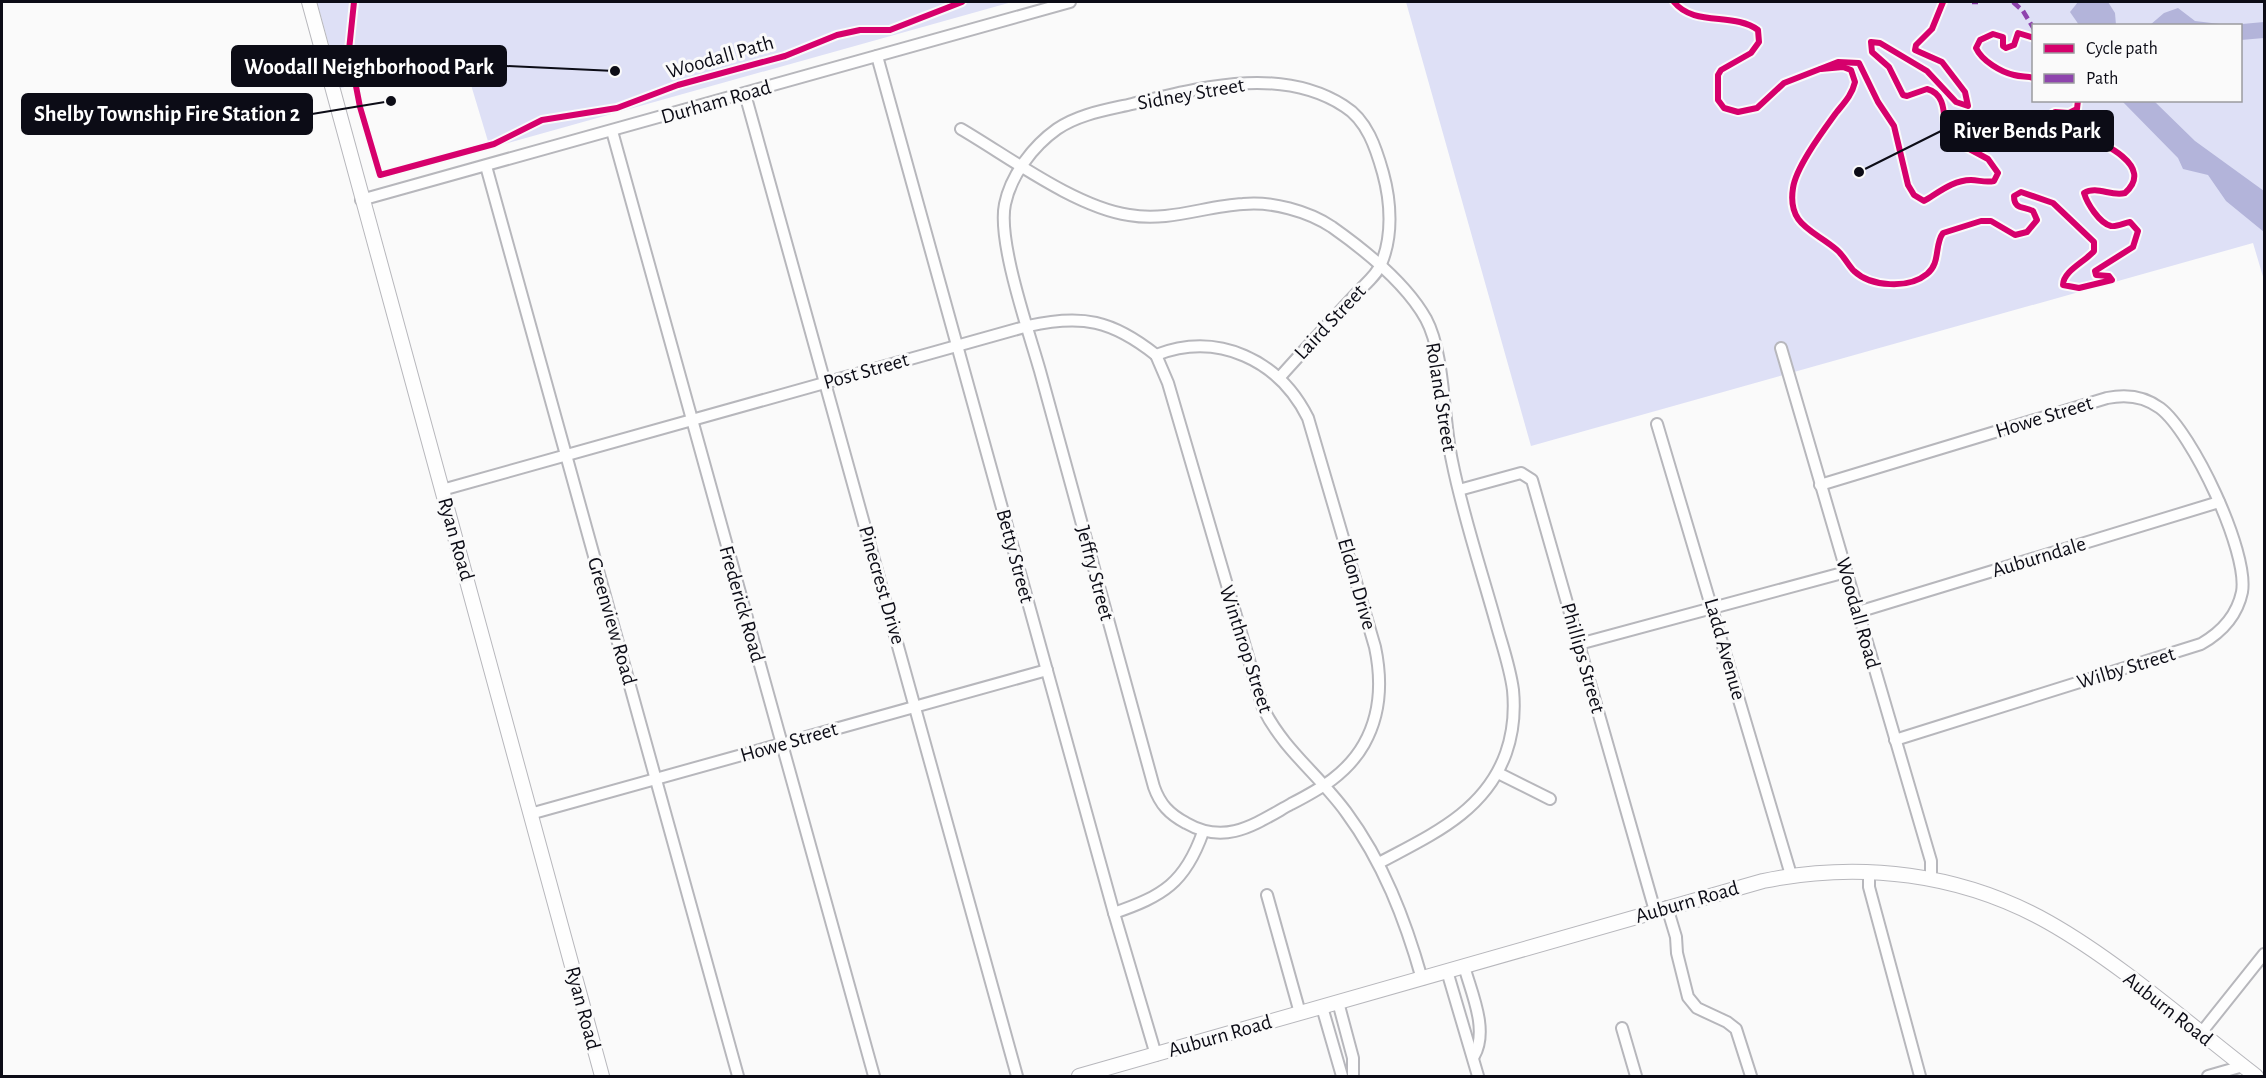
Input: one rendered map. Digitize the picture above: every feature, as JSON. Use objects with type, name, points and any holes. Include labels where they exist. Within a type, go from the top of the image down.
[{"type":"main road","name":"Ryan Road","points":[[309,2],[361,200],[602,1077]]},
{"type":"main road","name":"Auburn Road","points":[[1079,1077],[1661,909],[1791,875],[1869,872],[1931,878],[1986,895],[2048,922],[2091,950],[2256,1077]]},
{"type":"street","name":"Durham Road","points":[[361,200],[1070,2]]},
{"type":"street","name":"Betty Street","points":[[877,56],[1114,913],[1156,1055]]},
{"type":"street","name":"Sidney Street","points":[[1022,165],[1056,130],[1087,115],[1232,84],[1274,84],[1302,89],[1346,107],[1362,123],[1373,144],[1384,177],[1389,208],[1388,233],[1381,267]]},
{"type":"street","name":"Pinecrest Drive","points":[[745,94],[1017,1077]]},
{"type":"street","name":"Roland Street","points":[[961,129],[1094,206],[1133,216],[1179,216],[1242,204],[1284,208],[1329,225],[1381,267],[1413,300],[1428,322],[1436,352],[1451,459],[1513,691],[1512,730],[1498,773],[1480,799],[1454,821],[1379,863]]},
{"type":"street","name":"Frederick Road","points":[[612,131],[874,1077]]},
{"type":"street","name":"Jeffry Street","points":[[1022,165],[1010,189],[1004,224],[1006,247],[1154,786],[1168,812],[1203,832]]},
{"type":"street","name":"Greenview Road","points":[[486,166],[738,1077]]},
{"type":"street","name":"Laird Street","points":[[1280,377],[1381,267]]},
{"type":"street","name":"Post Street","points":[[442,490],[957,345],[1054,320],[1085,320],[1123,334],[1156,355]]},
{"type":"street","points":[[1156,355],[1171,350],[1216,346],[1247,356],[1280,377]]},
{"type":"street","name":"Woodall Road","points":[[1781,348],[1931,861],[1931,878]]},
{"type":"street","name":"Winthrop Street","points":[[1156,355],[1168,383],[1263,708],[1285,746],[1325,785],[1347,813],[1379,863],[1402,914],[1422,979]]},
{"type":"street","name":"Eldon Drive","points":[[1280,377],[1302,406],[1314,434],[1379,665],[1379,695],[1365,741],[1346,768],[1325,785]]},
{"type":"street","name":"Howe Street","points":[[1820,485],[2118,396],[2145,399],[2166,413],[2189,444],[2219,502]]},
{"type":"street","name":"Ladd Avenue","points":[[1657,424],[1791,875]]},
{"type":"street","name":"Phillips Street","points":[[1459,490],[1521,473],[1532,480],[1579,644],[1661,909],[1676,937],[1677,953],[1688,997],[1698,1008],[1736,1029],[1751,1077]]},
{"type":"street","name":"Auburndale","points":[[1858,612],[2219,502]]},
{"type":"street","name":"Wilby Street","points":[[1896,740],[2212,639],[2226,626],[2236,610],[2243,580],[2233,537],[2219,502]]},
{"type":"street","points":[[1579,644],[1846,572]]},
{"type":"street","name":"Howe Street","points":[[530,814],[1047,670]]},
{"type":"street","points":[[1498,773],[1550,799]]},
{"type":"street","points":[[1114,913],[1146,902],[1164,892],[1189,863],[1203,832],[1218,834],[1246,828],[1325,785]]},
{"type":"street","points":[[1869,872],[1869,887],[1920,1077]]},
{"type":"street","points":[[1267,895],[1300,1013]]},
{"type":"street","points":[[2200,1033],[2265,954]]},
{"type":"street","points":[[1464,966],[1480,1031],[1479,1048],[1474,1056]]},
{"type":"street","points":[[1447,971],[1469,1049],[1474,1056],[1478,1077]]},
{"type":"street","points":[[1338,1002],[1353,1058],[1353,1077]]},
{"type":"street","points":[[1322,1007],[1342,1077]]},
{"type":"street","points":[[1622,1028],[1636,1077]]},
{"type":"street","points":[[2208,1077],[2243,1066]]},
{"type":"shaded area","points":[[317,2],[1012,2],[490,148],[462,55],[341,88]]},
{"type":"shaded area","points":[[1406,2],[2264,2],[2264,280],[2253,243],[1531,446]]},
{"type":"water","points":[[2078,2],[2108,2],[2115,13],[2116,24],[2078,24],[2070,12]]},
{"type":"water","points":[[2178,8],[2195,21],[2220,24],[2151,24],[2164,13]]},
{"type":"water","points":[[2264,22],[2264,38],[2242,40],[2242,24]]},
{"type":"water","points":[[2123,102],[2155,102],[2195,141],[2264,191],[2264,232],[2226,201],[2208,175],[2183,169],[2178,158]]},
{"type":"marked path","points":[[1972,2],[1978,2]]},
{"type":"marked path","points":[[2013,2],[2023,11],[2032,26]]},
{"type":"cycle path","name":"Woodall Path","points":[[354,2],[349,50],[360,107],[380,175],[494,144],[542,120],[617,108],[678,85],[785,56],[837,35],[860,30],[890,30],[962,2]]},
{"type":"cycle path","points":[[1674,2],[1682,10],[1692,14],[1738,22],[1758,30],[1759,42],[1751,53],[1721,70],[1718,75],[1718,100],[1724,108],[1738,112],[1757,108],[1784,83],[1838,62],[1859,63],[1878,102],[1894,126],[1908,185],[1914,195],[1924,201],[1958,182],[1994,181],[1998,173],[1988,159],[1947,137],[1942,102],[1934,92],[1927,89],[1907,96],[1903,95],[1889,67],[1872,52],[1871,42],[1880,43],[1927,71],[1956,102],[1968,106],[1965,92],[1942,62],[1915,50],[1916,45],[1932,29],[1943,2]]},
{"type":"cycle path","points":[[2032,37],[2018,33],[2014,45],[2006,48],[2003,46],[2003,37],[1993,34],[1980,40],[1976,48],[1987,61],[1998,69],[2014,75],[2032,78]]},
{"type":"cycle path","points":[[1821,69],[1843,67],[1851,70],[1855,82],[1850,95],[1817,139],[1799,170],[1793,188],[1794,211],[1804,226],[1837,250],[1854,271],[1880,283],[1900,284],[1919,279],[1927,274],[1934,265],[1943,233],[1981,221],[1991,221],[2015,235],[2027,232],[2037,220],[2033,211],[2016,204],[2014,196],[2021,192],[2053,203],[2094,242],[2094,251],[2070,271],[2063,285],[2079,288],[2112,280],[2109,276],[2096,275],[2095,271],[2133,247],[2138,231],[2130,222],[2111,226],[2102,221],[2094,212],[2084,193],[2094,190],[2115,194],[2125,193],[2134,180],[2132,168],[2124,157],[2110,147],[2052,119],[2052,114],[2055,112],[2069,113],[2077,109],[2078,102]]},
{"type":"place","name":"Woodall Neighborhood Park","points":[[615,71]]},
{"type":"place","name":"Shelby Township Fire Station 2","points":[[391,101]]},
{"type":"place","name":"River Bends Park","points":[[1859,172]]}]
